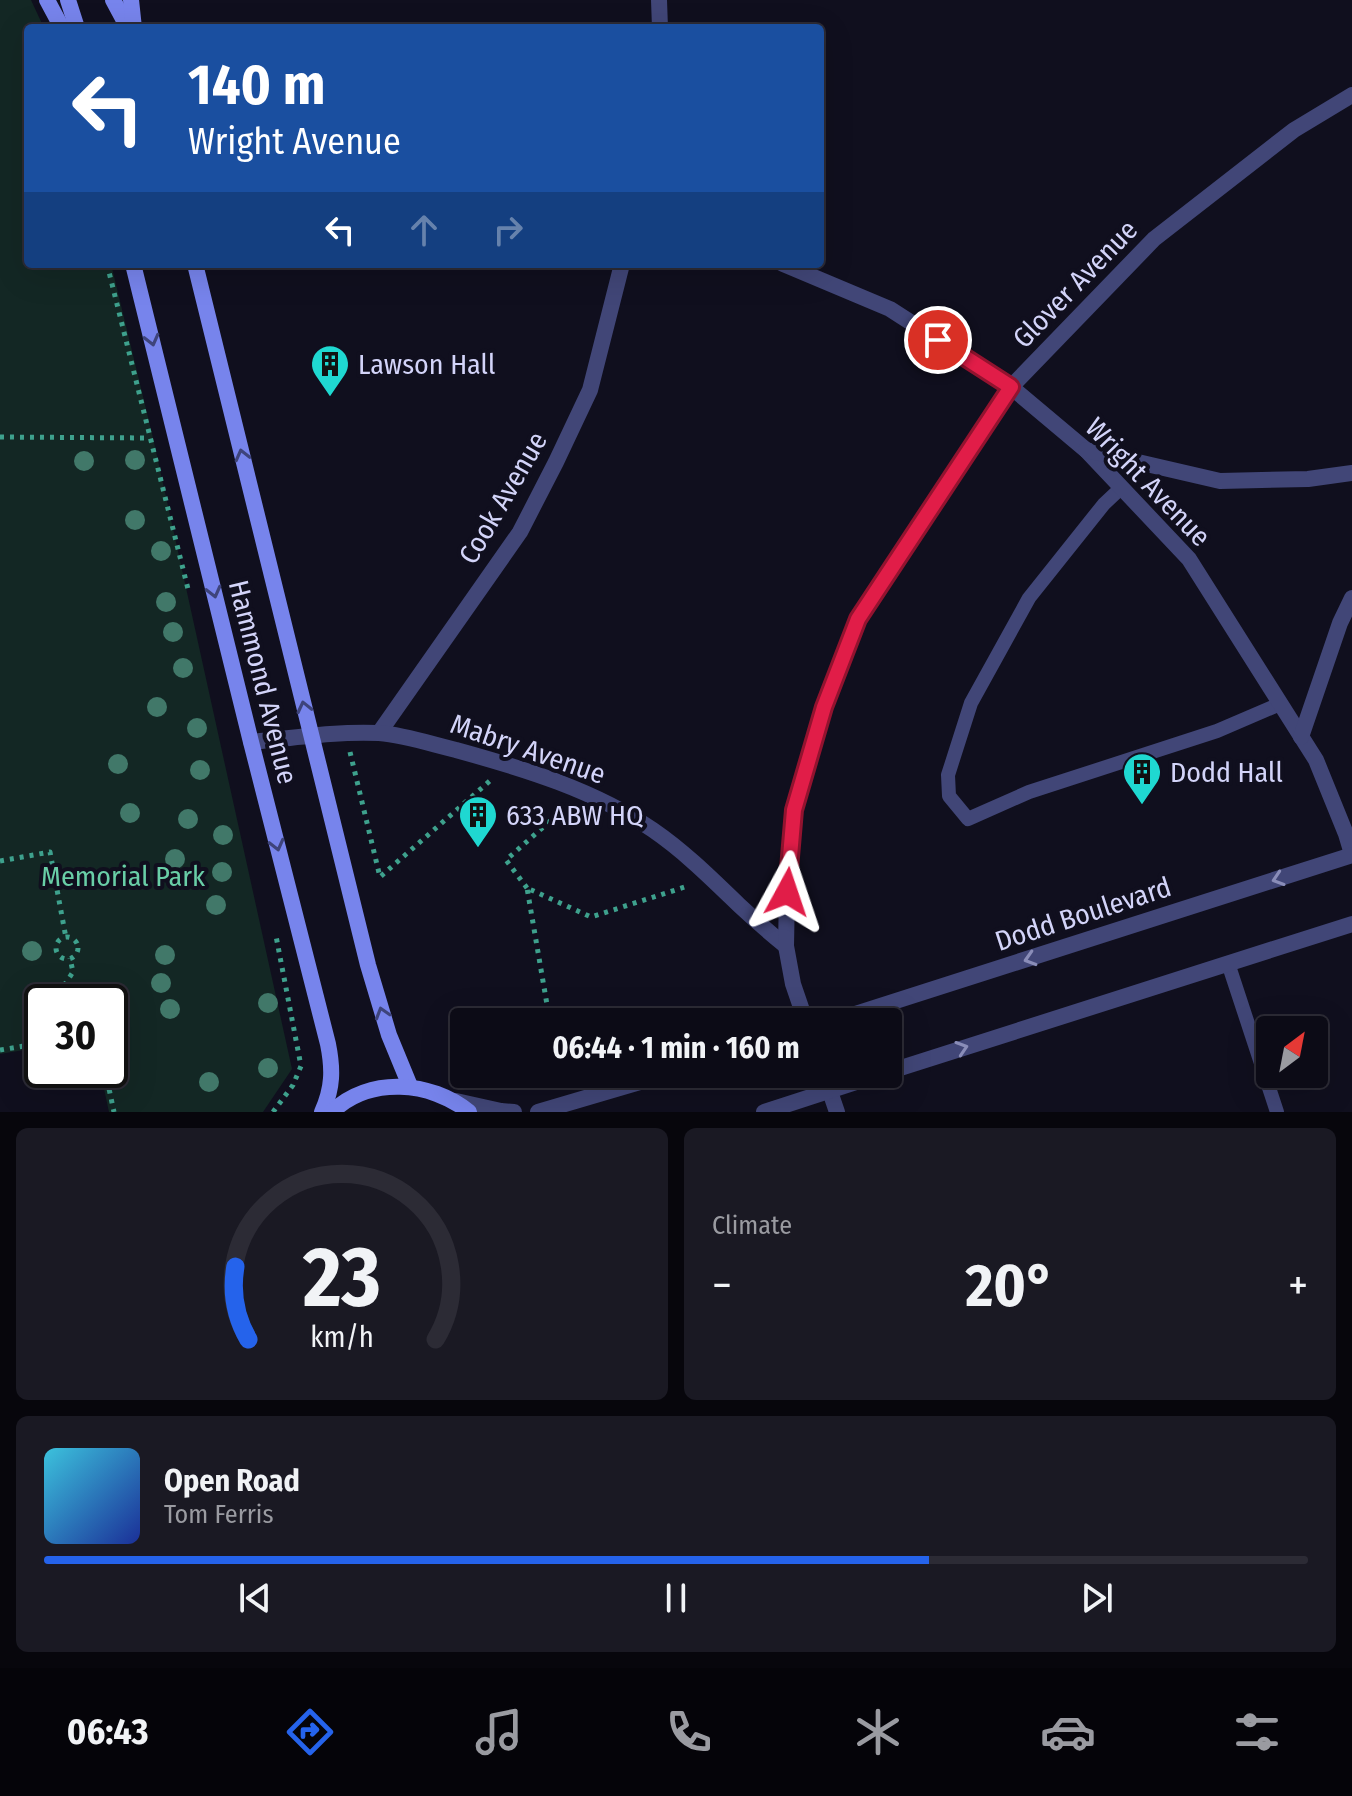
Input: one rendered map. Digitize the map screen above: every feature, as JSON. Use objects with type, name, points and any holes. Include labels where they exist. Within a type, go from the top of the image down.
[{"type":"main road","points":[[47,0],[60,24]]},
{"type":"main road","points":[[68,0],[76,24]]},
{"type":"main road","points":[[113,0],[126,24]]},
{"type":"main road","points":[[131,0],[134,24]]},
{"type":"main road","name":"Hammond Avenue","points":[[134,268],[328,1044],[332,1067],[331,1088],[322,1112]]},
{"type":"main road","name":"Hammond Avenue","points":[[196,268],[368,965],[389,1035],[410,1086]]},
{"type":"main road","points":[[332,1112],[340,1104],[374,1089],[410,1086],[434,1091],[462,1107]]},
{"type":"street","points":[[659,0],[660,24]]},
{"type":"street","name":"Glover Avenue","points":[[801,1008],[786,946],[794,810],[824,707],[858,619],[1011,387],[1154,239],[1294,130],[1352,95]]},
{"type":"street","name":"Cook Avenue","points":[[379,733],[520,532],[590,390],[621,268]]},
{"type":"street","name":"Wright Avenue","points":[[793,268],[890,309],[1011,387],[1086,450],[1189,559],[1316,760],[1352,855]]},
{"type":"street","points":[[1086,450],[1220,481],[1308,479],[1352,473]]},
{"type":"street","points":[[1301,737],[1340,623],[1352,598]]},
{"type":"street","name":"Mabry Avenue","points":[[251,742],[345,734],[402,736],[563,783],[608,803],[653,830],[696,862],[786,946]]},
{"type":"street","name":"Dodd Boulevard","points":[[874,1008],[1352,855]]},
{"type":"street","points":[[902,1068],[1352,924]]},
{"type":"street","points":[[538,1112],[619,1088]]},
{"type":"street","points":[[764,1112],[814,1088]]},
{"type":"street","points":[[829,1088],[837,1112]]},
{"type":"street","points":[[462,1107],[514,1112]]},
{"type":"lane","points":[[1121,488],[1104,504],[1029,598],[971,703],[948,775],[949,796],[968,819],[1029,792],[1217,731],[1280,704]]},
{"type":"lane","points":[[1228,963],[1277,1112]]},
{"type":"path","points":[[108,268],[190,594]]},
{"type":"path","points":[[0,437],[150,438]]},
{"type":"path","points":[[345,734],[380,877],[493,779]]},
{"type":"path","points":[[548,1008],[527,888],[506,860],[582,792]]},
{"type":"path","points":[[0,861],[50,852],[66,938]]},
{"type":"path","points":[[527,888],[591,917],[711,878]]},
{"type":"path","points":[[273,1112],[293,1085],[301,1066],[275,931]]},
{"type":"path","points":[[66,938],[73,939],[77,945],[77,952],[70,958],[61,957],[56,951],[57,944],[66,938]]},
{"type":"path","points":[[65,984],[73,972],[70,958]]},
{"type":"path","points":[[0,1050],[24,1046]]},
{"type":"path","points":[[109,1088],[114,1112]]},
{"type":"green space","name":"Memorial Park","points":[[0,0],[31,0],[42,24],[24,24],[24,268],[112,268],[153,438],[292,1069],[263,1112],[109,1112],[104,1088],[128,1088],[128,984],[24,984],[24,1050],[0,1054]]},
{"type":"place","name":"Lawson Hall","points":[[330,398]]},
{"type":"place","name":"Dodd Hall","points":[[1142,806]]},
{"type":"place","name":"633 ABW HQ","points":[[478,849]]},
{"type":"route","points":[[787,892],[794,810],[824,707],[858,619],[1011,387],[938,340]]}]
